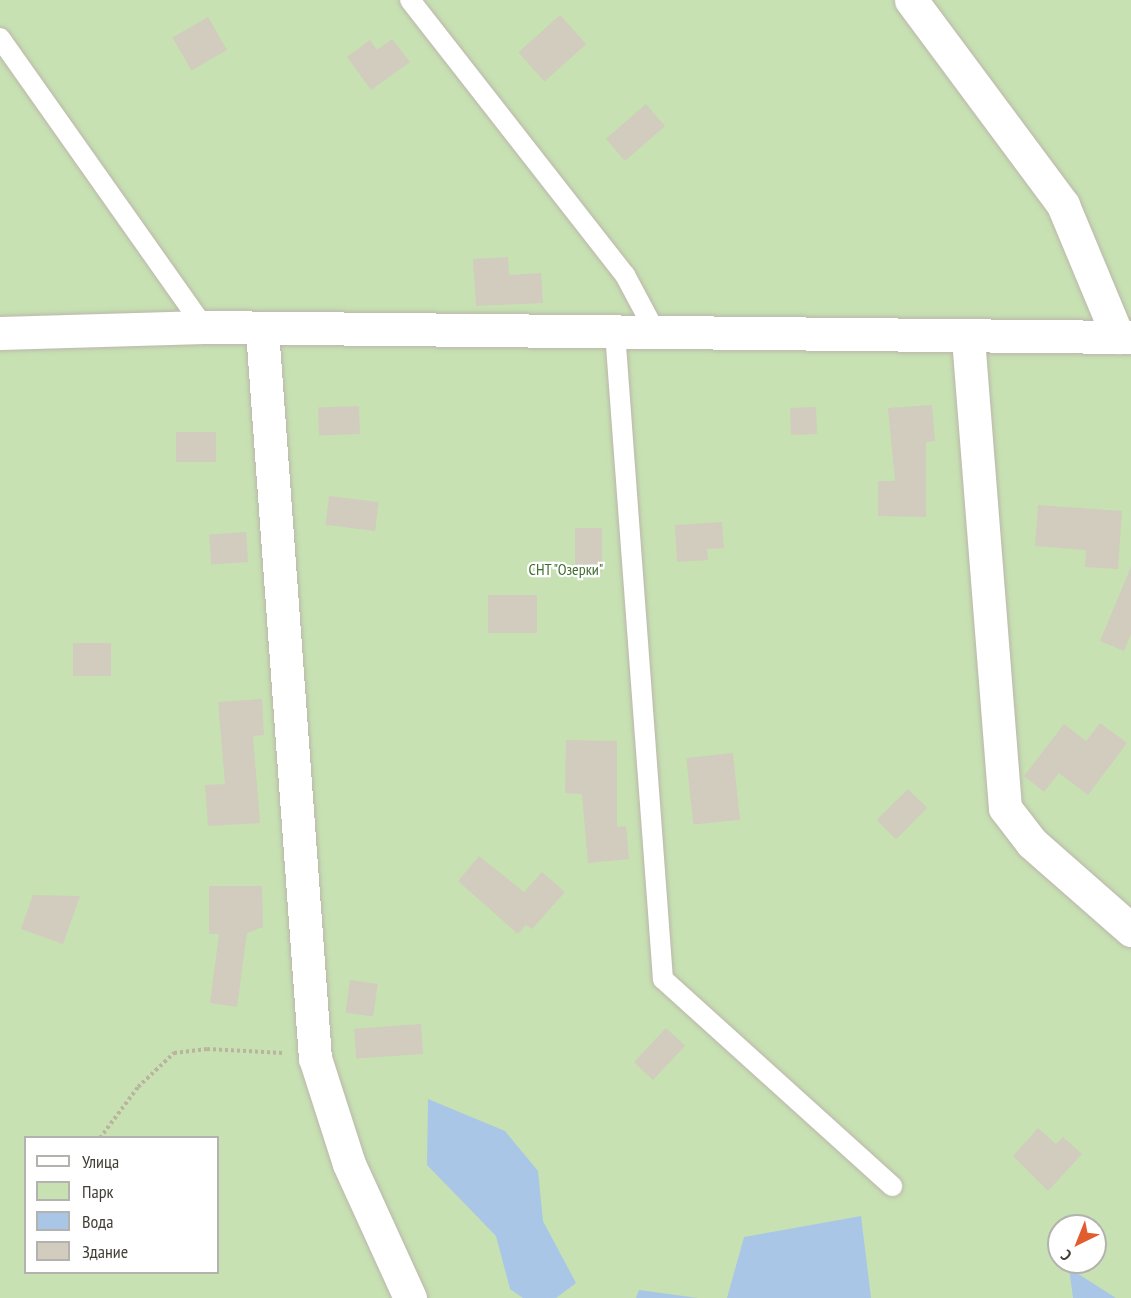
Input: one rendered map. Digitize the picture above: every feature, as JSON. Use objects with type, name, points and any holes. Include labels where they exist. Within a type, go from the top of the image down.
[{"type":"street","points":[[0,333],[204,327],[262,330],[615,332],[969,338],[1124,337],[1064,205],[911,0]]},
{"type":"street","points":[[262,330],[315,1058],[349,1164],[410,1298]]},
{"type":"street","points":[[969,338],[1005,808],[1032,843],[1131,930]]},
{"type":"lane","points":[[410,0],[625,275],[656,333]]},
{"type":"lane","points":[[0,38],[204,327]]},
{"type":"lane","points":[[615,332],[663,979],[892,1186]]},
{"type":"path","points":[[101,1136],[138,1087],[174,1053],[261,1049],[315,1058]]},
{"type":"green space","name":"СНТ \"Озерки\"","points":[[0,0],[1131,0],[1131,1298],[0,1298]]},
{"type":"water","points":[[428,1099],[505,1131],[538,1171],[543,1221],[576,1283],[556,1298],[523,1298],[510,1289],[496,1236],[427,1165]]},
{"type":"water","points":[[861,1216],[871,1298],[727,1298],[744,1237]]},
{"type":"water","points":[[1070,1274],[1078,1274],[1116,1298],[1073,1298]]},
{"type":"water","points":[[639,1290],[698,1298],[636,1298]]},
{"type":"building","points":[[560,15],[586,44],[544,81],[518,52]]},
{"type":"building","points":[[208,17],[227,50],[191,70],[172,38]]},
{"type":"building","points":[[392,39],[410,62],[371,90],[347,57],[370,40],[377,50]]},
{"type":"building","points":[[646,104],[665,126],[625,161],[606,139]]},
{"type":"building","points":[[508,257],[509,275],[541,273],[543,303],[476,306],[473,259]]},
{"type":"building","points":[[932,405],[935,441],[926,442],[926,517],[878,516],[878,481],[895,481],[888,408]]},
{"type":"building","points":[[359,406],[360,434],[319,435],[318,407]]},
{"type":"building","points":[[816,407],[817,434],[791,435],[790,408]]},
{"type":"building","points":[[176,432],[216,432],[216,462],[176,462]]},
{"type":"building","points":[[329,496],[379,502],[375,531],[325,525]]},
{"type":"building","points":[[1038,505],[1122,511],[1118,569],[1085,567],[1086,550],[1035,546]]},
{"type":"building","points":[[722,522],[724,548],[707,549],[708,560],[677,562],[675,525]]},
{"type":"building","points":[[575,528],[602,528],[602,572],[575,572]]},
{"type":"building","points":[[246,532],[248,562],[211,565],[209,535]]},
{"type":"building","points":[[1131,567],[1131,634],[1124,651],[1100,641]]},
{"type":"building","points":[[488,595],[537,595],[537,633],[488,633]]},
{"type":"building","points":[[73,643],[111,643],[111,676],[73,676]]},
{"type":"building","points":[[262,699],[264,735],[253,736],[260,823],[208,826],[205,785],[225,784],[218,702]]},
{"type":"building","points":[[1100,723],[1127,743],[1088,795],[1059,773],[1044,792],[1024,776],[1064,724],[1086,741]]},
{"type":"building","points":[[566,740],[617,741],[617,827],[626,826],[629,859],[588,863],[582,794],[565,793]]},
{"type":"building","points":[[733,753],[740,820],[693,825],[686,758]]},
{"type":"building","points":[[908,789],[927,808],[896,839],[877,820]]},
{"type":"building","points":[[479,856],[524,892],[542,872],[565,892],[532,929],[526,925],[518,934],[458,881]]},
{"type":"building","points":[[209,886],[262,886],[263,927],[247,933],[237,1007],[210,1003],[219,934],[209,934]]},
{"type":"building","points":[[33,895],[80,896],[63,944],[21,929]]},
{"type":"building","points":[[350,980],[378,984],[373,1017],[345,1013]]},
{"type":"building","points":[[421,1024],[423,1054],[356,1059],[354,1029]]},
{"type":"building","points":[[666,1028],[685,1046],[653,1080],[634,1062]]},
{"type":"building","points":[[1038,1128],[1056,1144],[1063,1137],[1082,1154],[1048,1191],[1013,1156]]}]
